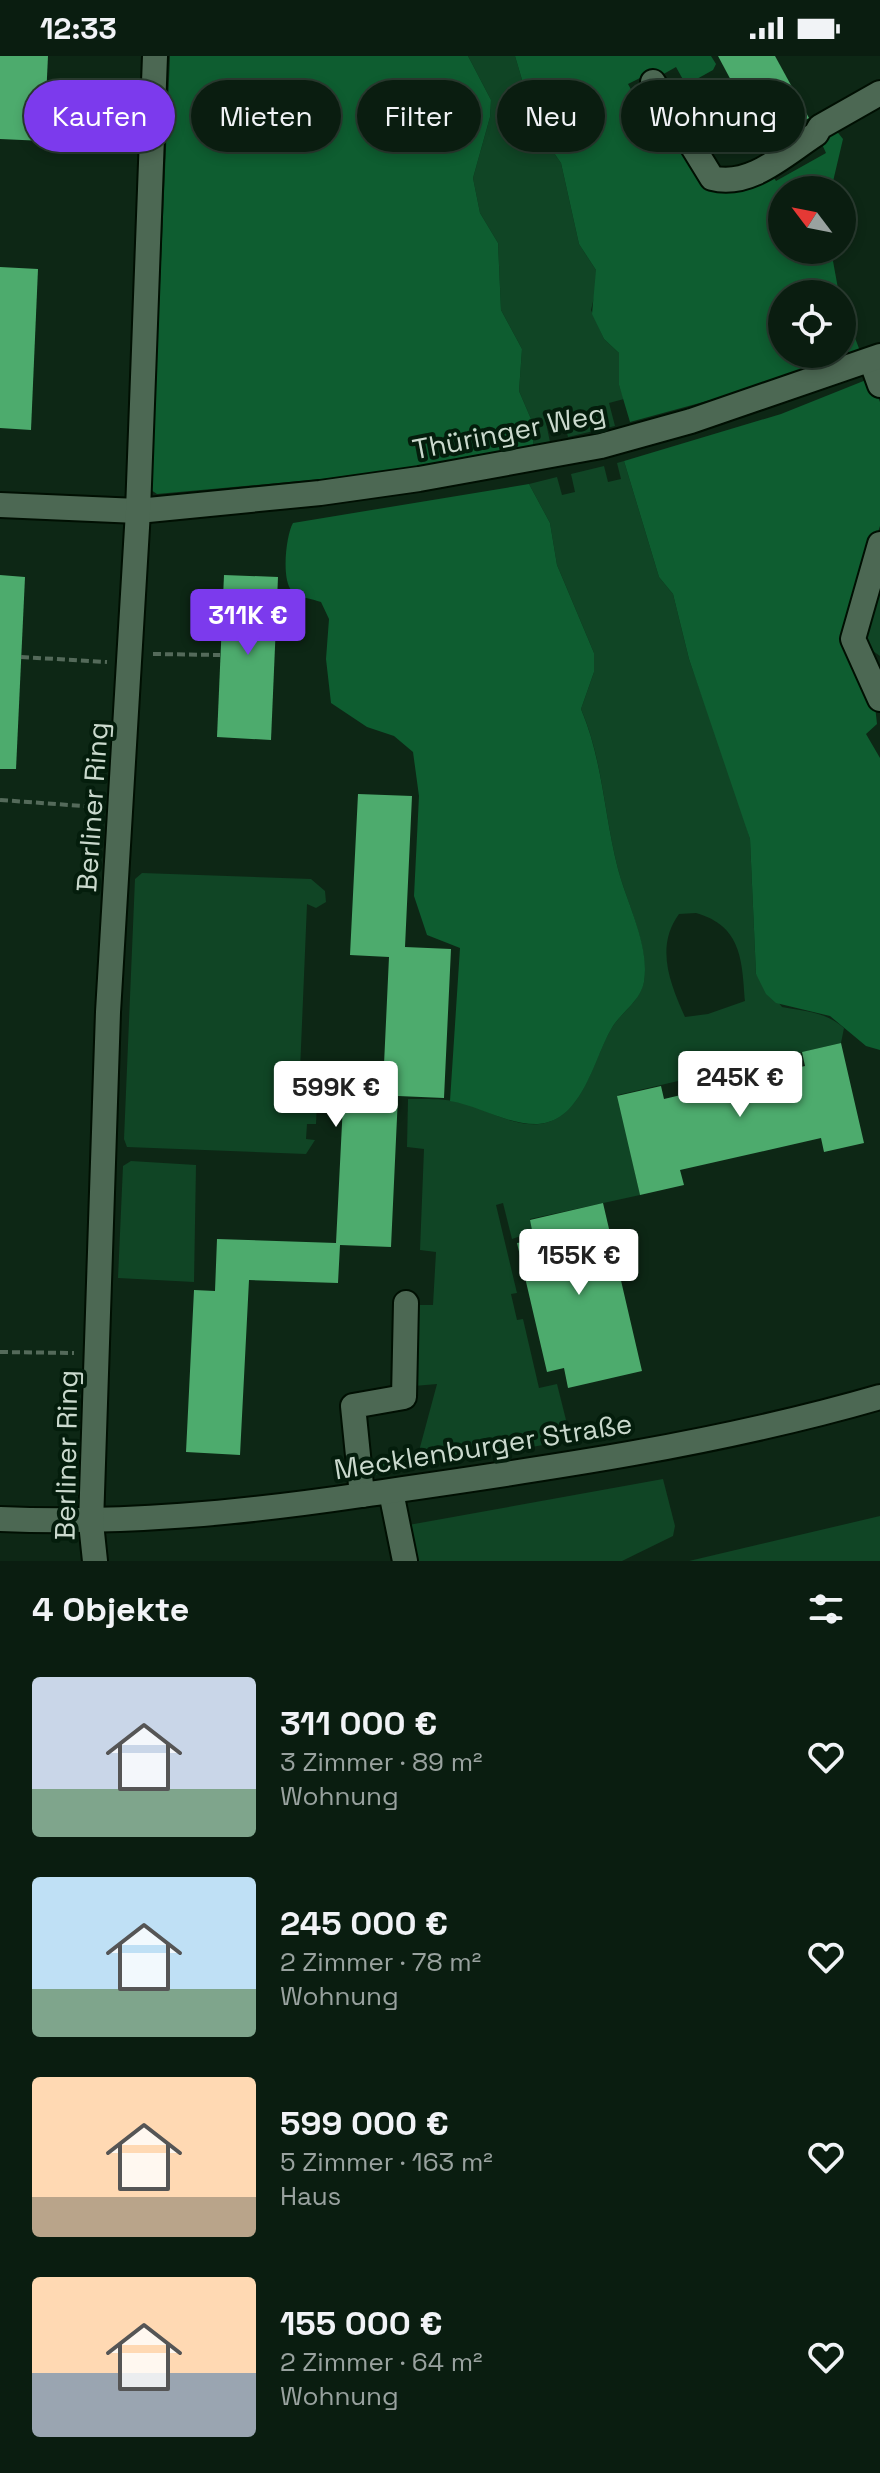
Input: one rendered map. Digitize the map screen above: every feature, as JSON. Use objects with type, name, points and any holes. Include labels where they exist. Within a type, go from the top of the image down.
[{"type":"lane","name":"Berliner Ring","points":[[95,1561],[91,1523],[108,1012],[138,511],[155,56]]},
{"type":"lane","points":[[805,141],[820,127],[880,93]]},
{"type":"lane","points":[[696,152],[712,178],[727,182],[742,181],[788,152]]},
{"type":"lane","name":"Thüringer Weg","points":[[0,505],[138,511],[348,489],[601,446],[691,421],[875,358]]},
{"type":"lane","points":[[875,358],[880,385]]},
{"type":"lane","points":[[878,687],[853,639],[880,544]]},
{"type":"lane","points":[[362,1495],[353,1406],[404,1397],[406,1303]]},
{"type":"lane","name":"Mecklenburger Straße","points":[[0,1519],[91,1523],[310,1505],[362,1495],[545,1471],[822,1414],[880,1397]]},
{"type":"lane","points":[[391,1492],[405,1561]]},
{"type":"path","points":[[21,657],[220,655]]},
{"type":"path","points":[[0,800],[122,808]]},
{"type":"path","points":[[0,1352],[98,1353]]},
{"type":"green space","points":[[170,56],[468,56],[481,80],[357,80],[357,152],[480,152],[473,178],[480,213],[498,243],[501,310],[522,349],[519,391],[534,426],[533,446],[377,474],[157,494],[151,490],[166,152],[175,152],[175,80],[169,80]]},
{"type":"green space","points":[[468,56],[515,56],[522,80],[497,80],[497,152],[553,152],[561,163],[579,244],[596,270],[597,285],[591,310],[604,339],[619,353],[619,385],[624,399],[609,403],[615,426],[568,437],[562,414],[545,418],[550,442],[533,446],[534,426],[519,391],[522,349],[501,310],[498,243],[480,213],[473,178],[490,117],[491,100]]},
{"type":"green space","points":[[515,56],[711,56],[716,64],[713,70],[695,80],[683,80],[676,67],[653,80],[621,80],[621,152],[684,152],[706,181],[771,173],[773,176],[768,176],[768,264],[834,264],[836,280],[768,280],[768,368],[809,368],[718,398],[630,422],[619,385],[619,353],[604,339],[592,314],[596,270],[579,244],[561,163],[553,152],[605,152],[605,80],[522,80]]},
{"type":"green space","points":[[481,81],[491,100],[481,149]]},
{"type":"green space","points":[[835,129],[843,139],[834,176],[785,176],[826,153],[821,142]]},
{"type":"green space","points":[[871,378],[880,402],[880,526],[849,619],[875,706],[877,724],[866,734],[880,758],[880,1050],[866,1046],[830,1016],[776,1003],[766,994],[756,974],[750,839],[689,659],[673,594],[659,577],[624,461],[781,414]]},
{"type":"green space","points":[[624,461],[659,577],[673,594],[689,659],[750,839],[756,974],[782,1007],[822,1015],[837,1022],[844,1028],[841,1043],[618,1095],[640,1195],[530,1219],[533,1232],[512,1239],[503,1203],[496,1205],[517,1293],[511,1294],[517,1320],[523,1319],[539,1388],[557,1384],[571,1440],[369,1476],[367,1463],[419,1451],[437,1384],[414,1386],[417,1305],[433,1305],[436,1252],[420,1250],[424,1149],[407,1147],[408,1099],[456,1101],[529,1124],[554,1120],[577,1099],[606,1038],[635,1000],[644,981],[640,939],[618,869],[599,768],[581,709],[594,672],[594,653],[557,565],[550,523],[529,484],[557,477],[562,495],[575,492],[571,474],[604,466],[608,482],[621,479],[617,463]],"holes":[[[696,913],[723,927],[737,947],[745,1001],[708,1014],[685,1017],[667,965],[668,939],[679,914]]]},
{"type":"green space","points":[[529,484],[550,523],[557,565],[594,653],[594,672],[581,709],[599,768],[613,849],[641,939],[645,968],[639,994],[613,1026],[577,1100],[554,1120],[538,1124],[515,1122],[450,1101],[460,948],[427,935],[414,896],[419,796],[413,752],[394,736],[367,727],[331,703],[326,659],[329,619],[321,602],[292,591],[286,568],[293,523]]},
{"type":"green space","points":[[880,566],[880,656],[866,646],[862,619]]},
{"type":"green space","points":[[142,873],[311,879],[325,891],[326,902],[316,908],[307,904],[300,1071],[318,1080],[316,1124],[307,1124],[306,1139],[315,1140],[306,1154],[127,1147],[124,1139],[135,879]]},
{"type":"green space","points":[[131,1161],[196,1165],[194,1282],[118,1278],[123,1166]]},
{"type":"green space","points":[[663,1479],[675,1526],[673,1536],[622,1561],[410,1561],[403,1526]]},
{"type":"green space","points":[[880,1516],[880,1561],[689,1561]]},
{"type":"building","points":[[0,56],[48,56],[47,80],[24,80],[24,140],[0,139]]},
{"type":"building","points":[[718,56],[775,56],[788,80],[731,80]]},
{"type":"building","points":[[0,267],[38,269],[31,430],[0,428]]},
{"type":"building","points":[[0,575],[25,577],[16,769],[0,769]]},
{"type":"building","points":[[224,575],[278,577],[271,740],[217,737]]},
{"type":"building","points":[[358,794],[412,796],[405,947],[451,949],[444,1098],[398,1096],[391,1247],[340,1245],[338,1283],[249,1280],[240,1455],[186,1452],[194,1290],[215,1291],[217,1239],[336,1243],[344,1084],[383,1086],[389,957],[350,955]]},
{"type":"building","points":[[841,1043],[864,1143],[824,1152],[821,1138],[680,1170],[684,1185],[640,1195],[617,1096],[661,1086],[664,1099],[805,1066],[802,1052]]},
{"type":"building","points":[[603,1203],[642,1371],[568,1388],[564,1368],[547,1372],[517,1243],[534,1240],[530,1220]]}]
